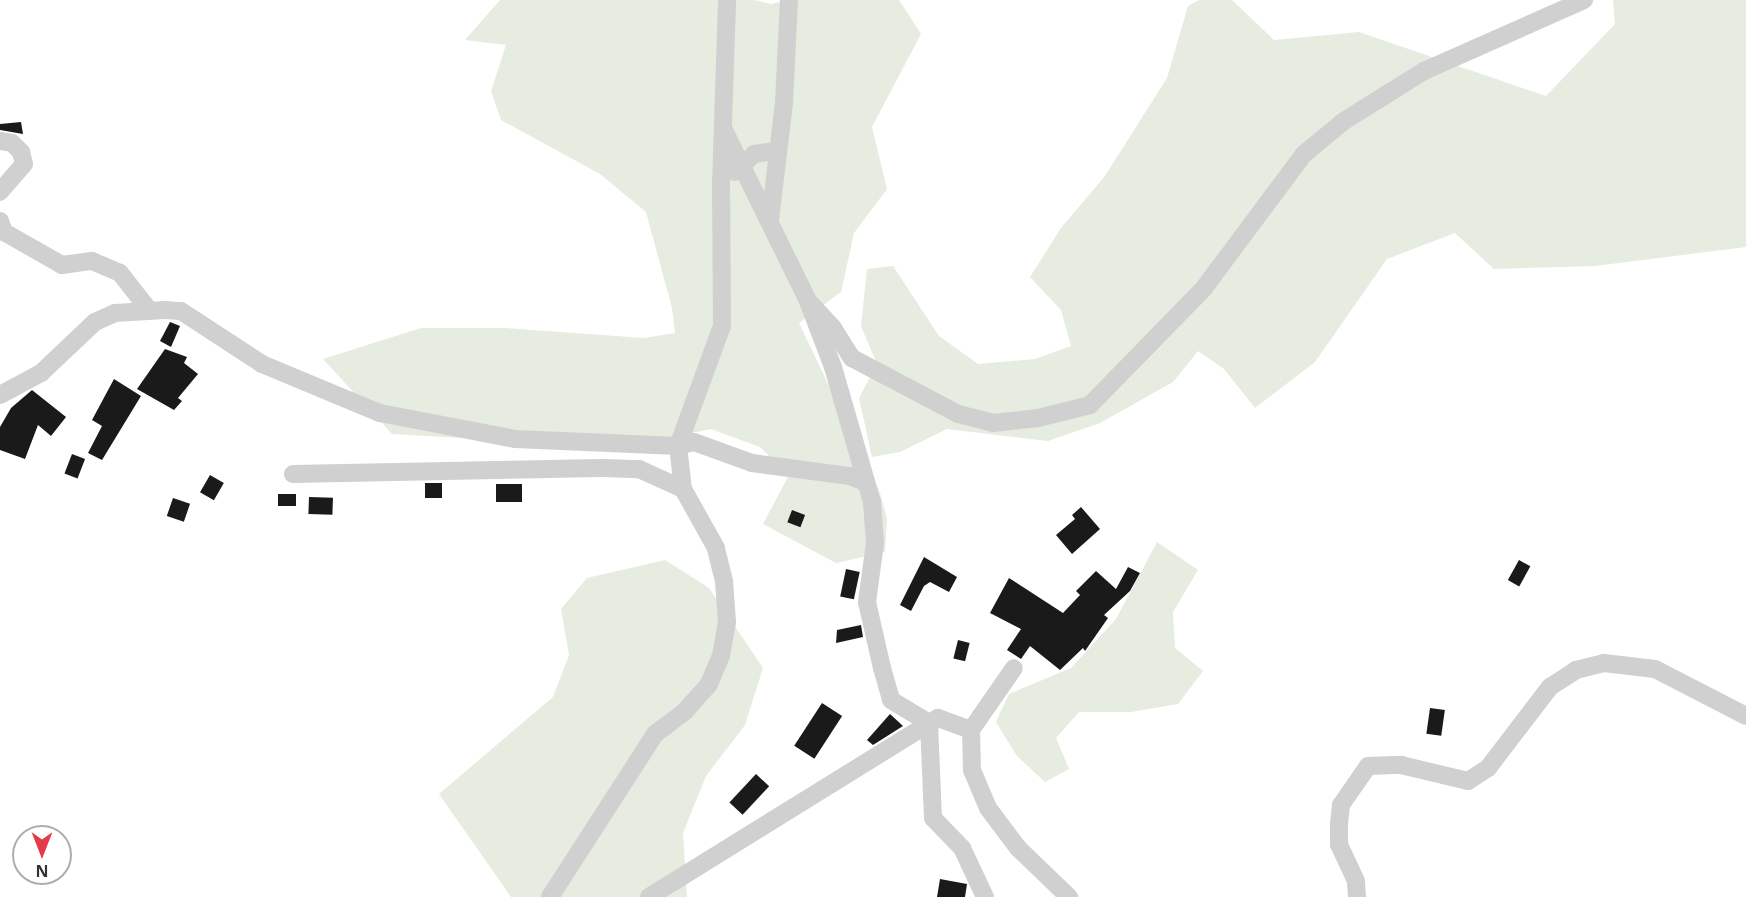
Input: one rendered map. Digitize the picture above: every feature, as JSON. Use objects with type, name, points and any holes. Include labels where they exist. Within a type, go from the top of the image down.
[{"type":"street","points":[[550,897],[655,734],[685,711],[709,684],[721,656],[727,622],[721,570],[716,548],[683,489],[678,446],[722,326],[721,183],[727,0]]},
{"type":"street","points":[[770,220],[776,150],[784,102],[789,0]]},
{"type":"street","points":[[808,301],[833,328],[852,358],[958,414],[993,423],[1038,418],[1090,405],[1204,288],[1304,154],[1336,127],[1424,71],[1584,0]]},
{"type":"street","points":[[722,126],[808,301],[849,415],[872,502],[875,543],[867,602],[891,700],[929,723]]},
{"type":"street","points":[[0,141],[17,147],[24,164],[0,192]]},
{"type":"street","points":[[721,183],[754,154],[776,150]]},
{"type":"street","points":[[0,221],[4,232],[62,265],[92,261],[120,273],[149,310]]},
{"type":"street","points":[[0,395],[41,373],[95,322],[115,313],[149,310],[181,311],[262,364],[380,413],[515,439],[678,446],[694,442],[742,460],[850,476],[866,482]]},
{"type":"street","points":[[293,474],[639,469],[683,489]]},
{"type":"street","points":[[1357,897],[1356,881],[1339,845],[1339,824],[1341,805],[1368,766],[1401,765],[1468,781],[1488,768],[1550,687],[1576,670],[1604,663],[1655,669],[1746,716]]},
{"type":"street","points":[[1014,668],[971,730],[972,771],[988,808],[1018,848],[1070,897]]},
{"type":"street","points":[[649,897],[938,718],[971,730]]},
{"type":"street","points":[[929,723],[933,818],[962,848],[985,897]]},
{"type":"shaded area","points":[[500,0],[754,0],[771,4],[790,0],[899,0],[921,34],[872,127],[887,189],[854,233],[841,292],[799,323],[880,493],[887,519],[885,552],[836,563],[763,524],[789,475],[760,447],[711,429],[623,447],[392,434],[323,359],[421,328],[504,328],[644,338],[675,333],[672,308],[646,212],[600,174],[501,120],[491,91],[506,45],[465,40]]},
{"type":"shaded area","points":[[1199,0],[1232,0],[1274,40],[1359,32],[1546,96],[1615,24],[1613,0],[1746,0],[1746,247],[1595,266],[1494,269],[1455,233],[1387,259],[1315,362],[1255,408],[1224,369],[1198,351],[1173,382],[1100,423],[1048,441],[947,429],[900,452],[872,457],[859,398],[877,364],[861,326],[867,269],[893,266],[939,336],[978,364],[1035,359],[1071,346],[1061,310],[1030,277],[1061,228],[1105,176],[1167,78],[1188,6]]},
{"type":"shaded area","points":[[1157,542],[1198,570],[1173,612],[1175,648],[1203,671],[1178,704],[1131,712],[1079,712],[1056,738],[1069,769],[1045,782],[1017,756],[996,722],[1009,694],[1071,668],[1116,619]]},
{"type":"shaded area","points":[[665,560],[709,588],[763,668],[745,725],[706,776],[683,833],[687,897],[511,897],[439,794],[553,697],[569,655],[561,609],[587,578]]},
{"type":"building","points":[[21,122],[23,134],[0,130],[0,124]]},
{"type":"building","points":[[170,322],[180,326],[171,347],[160,341]]},
{"type":"building","points":[[165,349],[187,357],[184,363],[198,374],[178,398],[182,401],[174,410],[137,389]]},
{"type":"building","points":[[114,379],[141,396],[102,460],[88,453],[102,426],[92,420]]},
{"type":"building","points":[[32,390],[66,417],[51,436],[38,425],[25,459],[0,450],[0,427],[11,408]]},
{"type":"building","points":[[72,454],[85,459],[78,479],[64,474]]},
{"type":"building","points":[[210,475],[224,483],[214,500],[200,492]]},
{"type":"building","points":[[425,483],[442,483],[442,498],[425,498]]},
{"type":"building","points":[[496,484],[522,484],[522,502],[496,502]]},
{"type":"building","points":[[278,494],[296,494],[296,506],[278,506]]},
{"type":"building","points":[[309,497],[333,498],[332,515],[308,514]]},
{"type":"building","points":[[173,498],[190,504],[184,522],[167,516]]},
{"type":"building","points":[[1081,507],[1100,529],[1072,554],[1056,535],[1075,519],[1072,515]]},
{"type":"building","points":[[792,510],[805,515],[800,527],[787,522]]},
{"type":"building","points":[[924,557],[957,577],[949,592],[930,582],[924,586],[911,611],[900,605]]},
{"type":"building","points":[[1519,560],[1530,566],[1519,586],[1508,580]]},
{"type":"building","points":[[1128,567],[1140,573],[1130,591],[1104,615],[1108,618],[1085,651],[1083,648],[1060,670],[1030,646],[1021,659],[1007,650],[1021,629],[990,613],[1009,578],[1063,613],[1080,595],[1076,591],[1096,571],[1116,589]]},
{"type":"building","points":[[846,569],[860,572],[854,599],[840,596]]},
{"type":"building","points":[[861,625],[863,637],[836,643],[837,630]]},
{"type":"building","points":[[958,640],[970,643],[965,661],[953,658]]},
{"type":"building","points":[[822,703],[842,716],[814,759],[794,746]]},
{"type":"building","points":[[1430,708],[1445,710],[1441,736],[1426,734]]},
{"type":"building","points":[[890,714],[903,726],[873,745],[867,740]]},
{"type":"building","points":[[756,774],[769,786],[743,815],[729,803]]},
{"type":"building","points":[[940,879],[967,884],[965,897],[937,897]]}]
